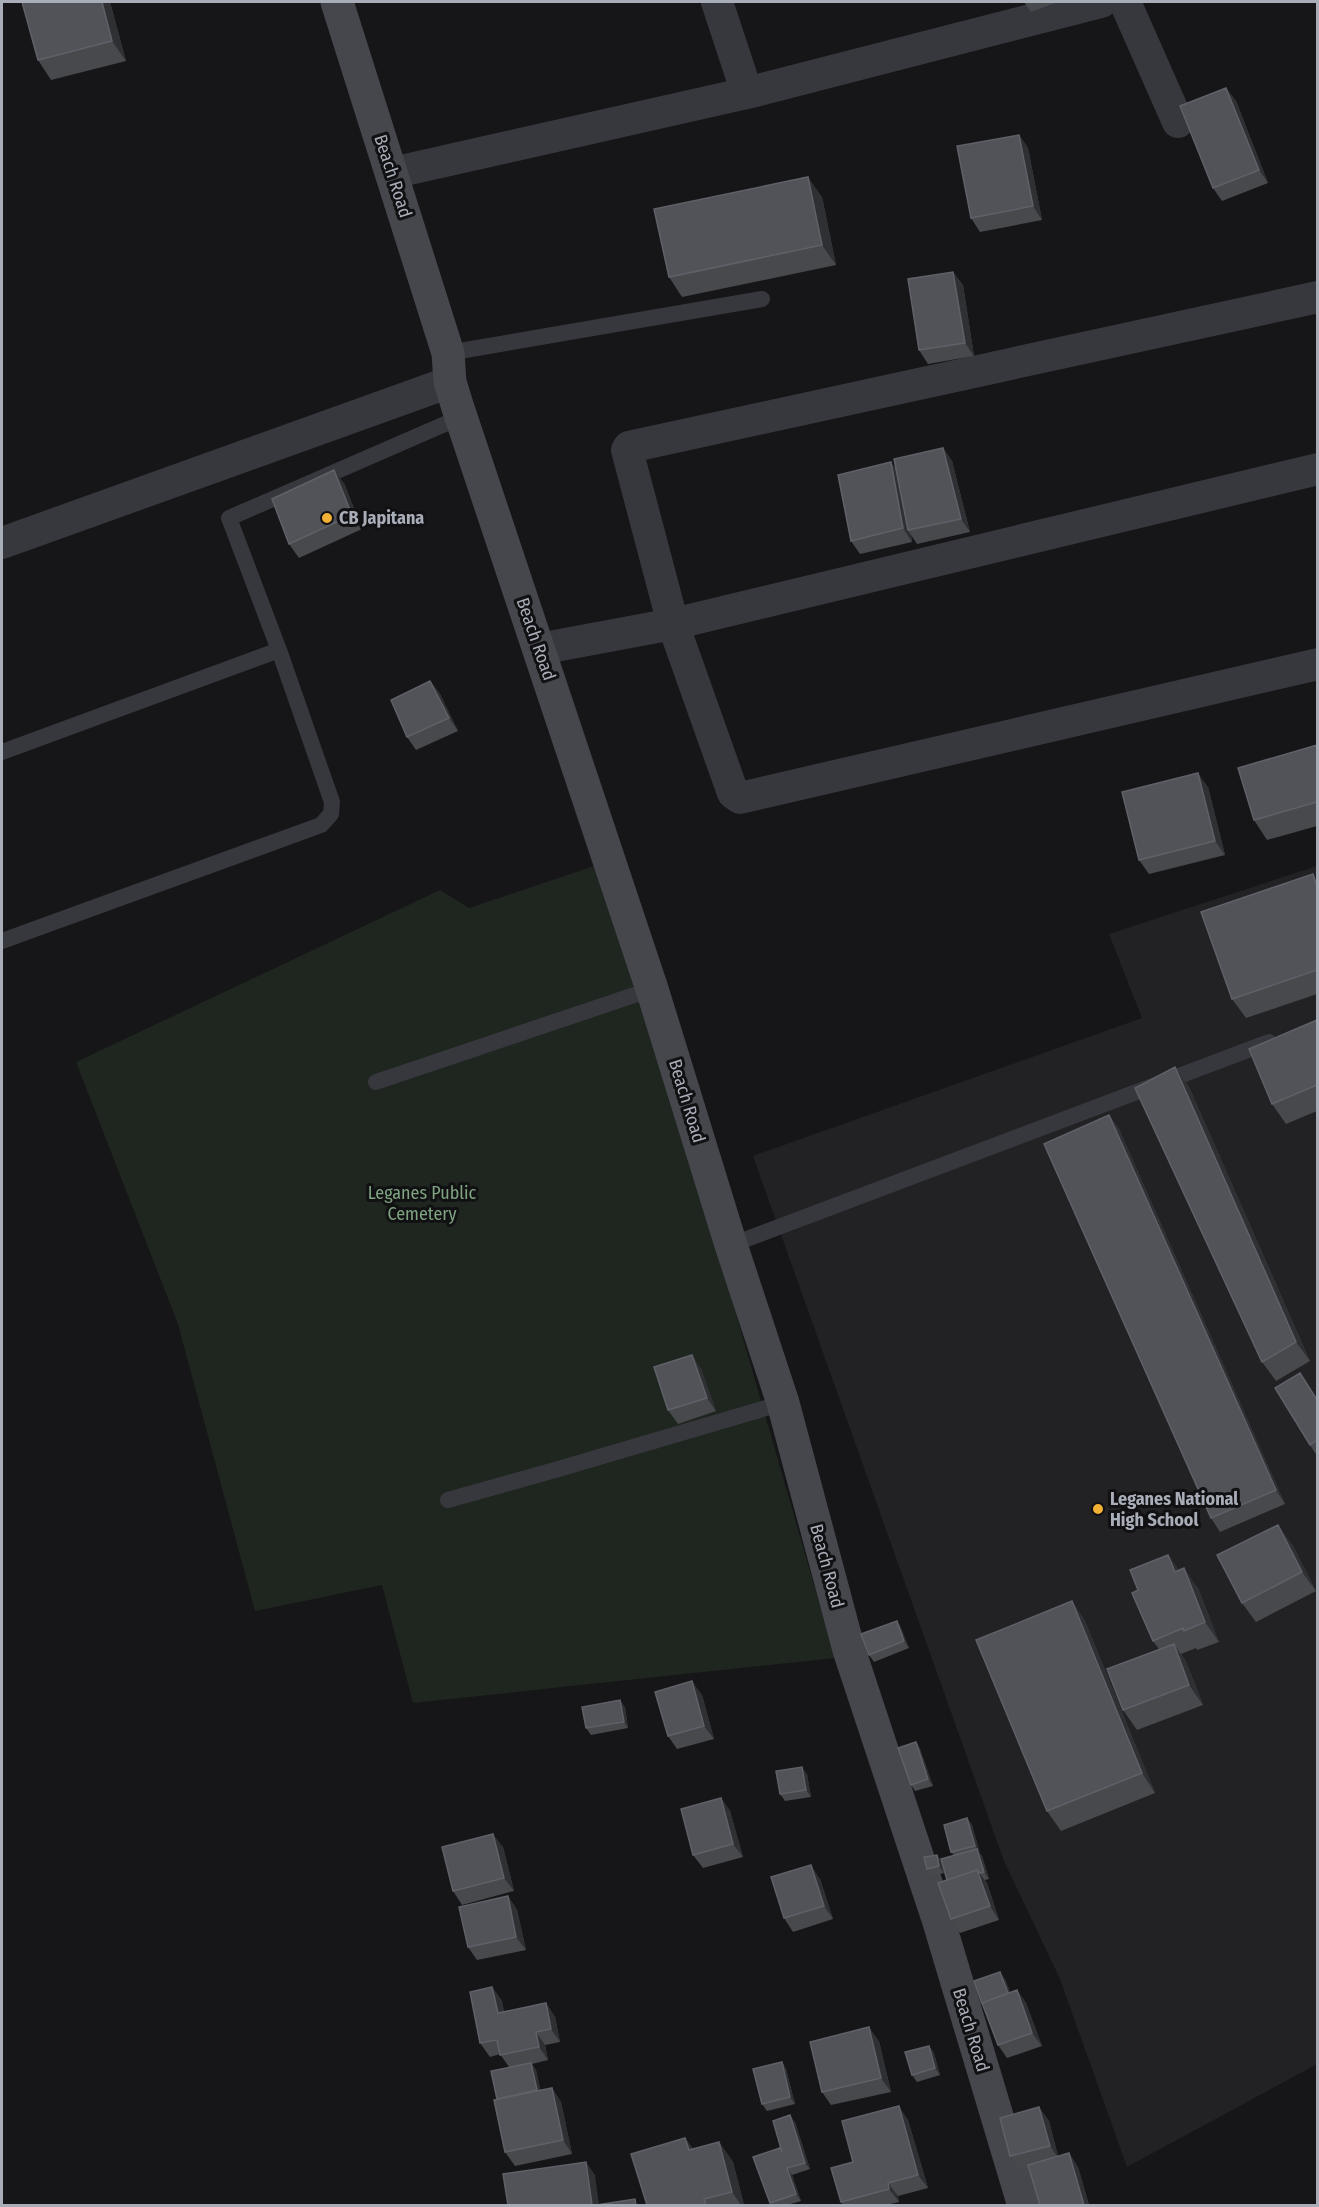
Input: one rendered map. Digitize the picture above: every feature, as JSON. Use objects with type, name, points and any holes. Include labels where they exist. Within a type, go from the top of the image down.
[{"type":"main road","name":"Beach Road","points":[[337,2],[392,173],[449,367],[461,417],[652,989],[731,1245],[783,1403],[849,1650],[938,1919],[1024,2205]]},
{"type":"street","points":[[717,2],[747,93]]},
{"type":"street","points":[[392,173],[747,93],[1101,2]]},
{"type":"street","points":[[1125,2],[1178,122]]},
{"type":"street","points":[[1317,297],[629,447],[627,454],[673,624],[732,792],[740,798],[1317,664]]},
{"type":"street","points":[[2,543],[269,445],[449,367]]},
{"type":"street","points":[[539,649],[673,624],[1317,469]]},
{"type":"lane","points":[[449,367],[762,299]]},
{"type":"lane","points":[[2,941],[321,825],[331,814],[332,802],[279,650],[228,518],[461,417]]},
{"type":"lane","points":[[2,752],[279,650]]},
{"type":"lane","points":[[376,1082],[652,989]]},
{"type":"lane","points":[[731,1245],[1285,1037]]},
{"type":"lane","points":[[448,1500],[783,1403]]},
{"type":"shaded area","name":"Leganes National High School","points":[[1317,866],[1317,2064],[1127,2167],[1060,1979],[1004,1861],[753,1156],[1142,1018],[1109,934]]},
{"type":"green space","name":"Leganes Public Cemetery","points":[[606,862],[835,1658],[413,1703],[382,1585],[255,1611],[178,1324],[76,1062],[440,890],[469,908]]},
{"type":"building","points":[[22,2],[102,2],[112,41],[38,60]]},
{"type":"building","points":[[1226,88],[1259,170],[1213,188],[1180,106]]},
{"type":"building","points":[[1019,135],[1033,206],[971,218],[957,146]]},
{"type":"building","points":[[808,177],[822,245],[669,277],[654,209]]},
{"type":"building","points":[[953,272],[965,343],[919,350],[908,279]]},
{"type":"building","points":[[943,448],[961,519],[908,530],[894,459]]},
{"type":"building","points":[[891,462],[903,528],[851,541],[838,475]]},
{"type":"building","points":[[334,470],[352,515],[289,544],[272,499]]},
{"type":"building","points":[[430,681],[449,718],[407,737],[391,700]]},
{"type":"building","points":[[1317,745],[1317,802],[1254,820],[1238,768]]},
{"type":"building","points":[[1198,773],[1215,841],[1139,860],[1122,792]]},
{"type":"building","points":[[1313,874],[1317,886],[1317,970],[1232,999],[1201,912]]},
{"type":"building","points":[[1317,1020],[1317,1085],[1272,1104],[1249,1049]]},
{"type":"building","points":[[1175,1067],[1296,1342],[1262,1362],[1135,1088]]},
{"type":"building","name":"Leganes National High School","points":[[1109,1115],[1276,1490],[1211,1518],[1044,1144]]},
{"type":"building","points":[[692,1355],[707,1398],[668,1410],[654,1367]]},
{"type":"building","points":[[1300,1373],[1317,1400],[1317,1440],[1310,1445],[1275,1388]]},
{"type":"building","points":[[1278,1525],[1302,1572],[1242,1603],[1217,1555]]},
{"type":"building","points":[[1168,1555],[1175,1572],[1184,1568],[1205,1622],[1184,1631],[1183,1628],[1153,1641],[1132,1593],[1138,1590],[1130,1570]]},
{"type":"building","points":[[1072,1601],[1142,1773],[1047,1811],[976,1640]]},
{"type":"building","points":[[897,1621],[904,1641],[869,1655],[861,1634]]},
{"type":"building","points":[[1174,1644],[1189,1685],[1123,1710],[1107,1669]]},
{"type":"building","points":[[692,1681],[704,1726],[668,1736],[655,1692]]},
{"type":"building","points":[[620,1700],[624,1722],[586,1728],[582,1707]]},
{"type":"building","points":[[916,1742],[928,1779],[911,1785],[898,1748]]},
{"type":"building","points":[[802,1767],[806,1790],[780,1794],[776,1771]]},
{"type":"building","points":[[721,1798],[733,1844],[693,1855],[681,1809]]},
{"type":"building","points":[[967,1818],[975,1846],[951,1852],[944,1825]]},
{"type":"building","points":[[493,1834],[504,1878],[453,1891],[442,1847]]},
{"type":"building","points":[[977,1849],[984,1872],[980,1873],[977,1870],[947,1880],[941,1859]]},
{"type":"building","points":[[937,1855],[939,1866],[927,1869],[924,1857]]},
{"type":"building","points":[[811,1865],[824,1906],[784,1918],[771,1877]]},
{"type":"building","points":[[977,1870],[990,1906],[951,1919],[938,1883]]},
{"type":"building","points":[[508,1896],[516,1937],[468,1947],[459,1907]]},
{"type":"building","points":[[1000,1972],[1008,1993],[982,2004],[974,1981]]},
{"type":"building","points":[[492,1987],[498,2013],[546,2003],[551,2029],[536,2032],[539,2047],[500,2055],[497,2040],[480,2043],[470,1992]]},
{"type":"building","points":[[1017,1990],[1032,2033],[998,2045],[982,2003]]},
{"type":"building","points":[[869,2027],[881,2078],[822,2092],[810,2042]]},
{"type":"building","points":[[929,2046],[935,2068],[912,2075],[905,2052]]},
{"type":"building","points":[[782,2062],[790,2097],[762,2104],[753,2069]]},
{"type":"building","points":[[531,2063],[537,2090],[497,2099],[491,2071]]},
{"type":"building","points":[[552,2088],[563,2140],[505,2152],[494,2100]]},
{"type":"building","points":[[899,2106],[918,2175],[888,2183],[889,2189],[841,2202],[831,2168],[853,2162],[842,2121]]},
{"type":"building","points":[[1039,2107],[1050,2146],[1010,2156],[1000,2118]]},
{"type":"building","points":[[790,2115],[805,2163],[787,2168],[796,2194],[770,2203],[753,2157],[780,2148],[782,2152],[773,2121]]},
{"type":"building","points":[[685,2138],[689,2150],[719,2142],[732,2192],[704,2199],[706,2205],[647,2205],[631,2154]]},
{"type":"building","points":[[1069,2153],[1084,2205],[1040,2205],[1028,2165]]},
{"type":"building","points":[[586,2162],[592,2205],[508,2205],[503,2174]]},
{"type":"building","points":[[635,2199],[636,2205],[596,2205]]},
{"type":"place","name":"CB Japitana","points":[[327,518]]},
{"type":"place","name":"Leganes National High School","points":[[1098,1509]]}]
